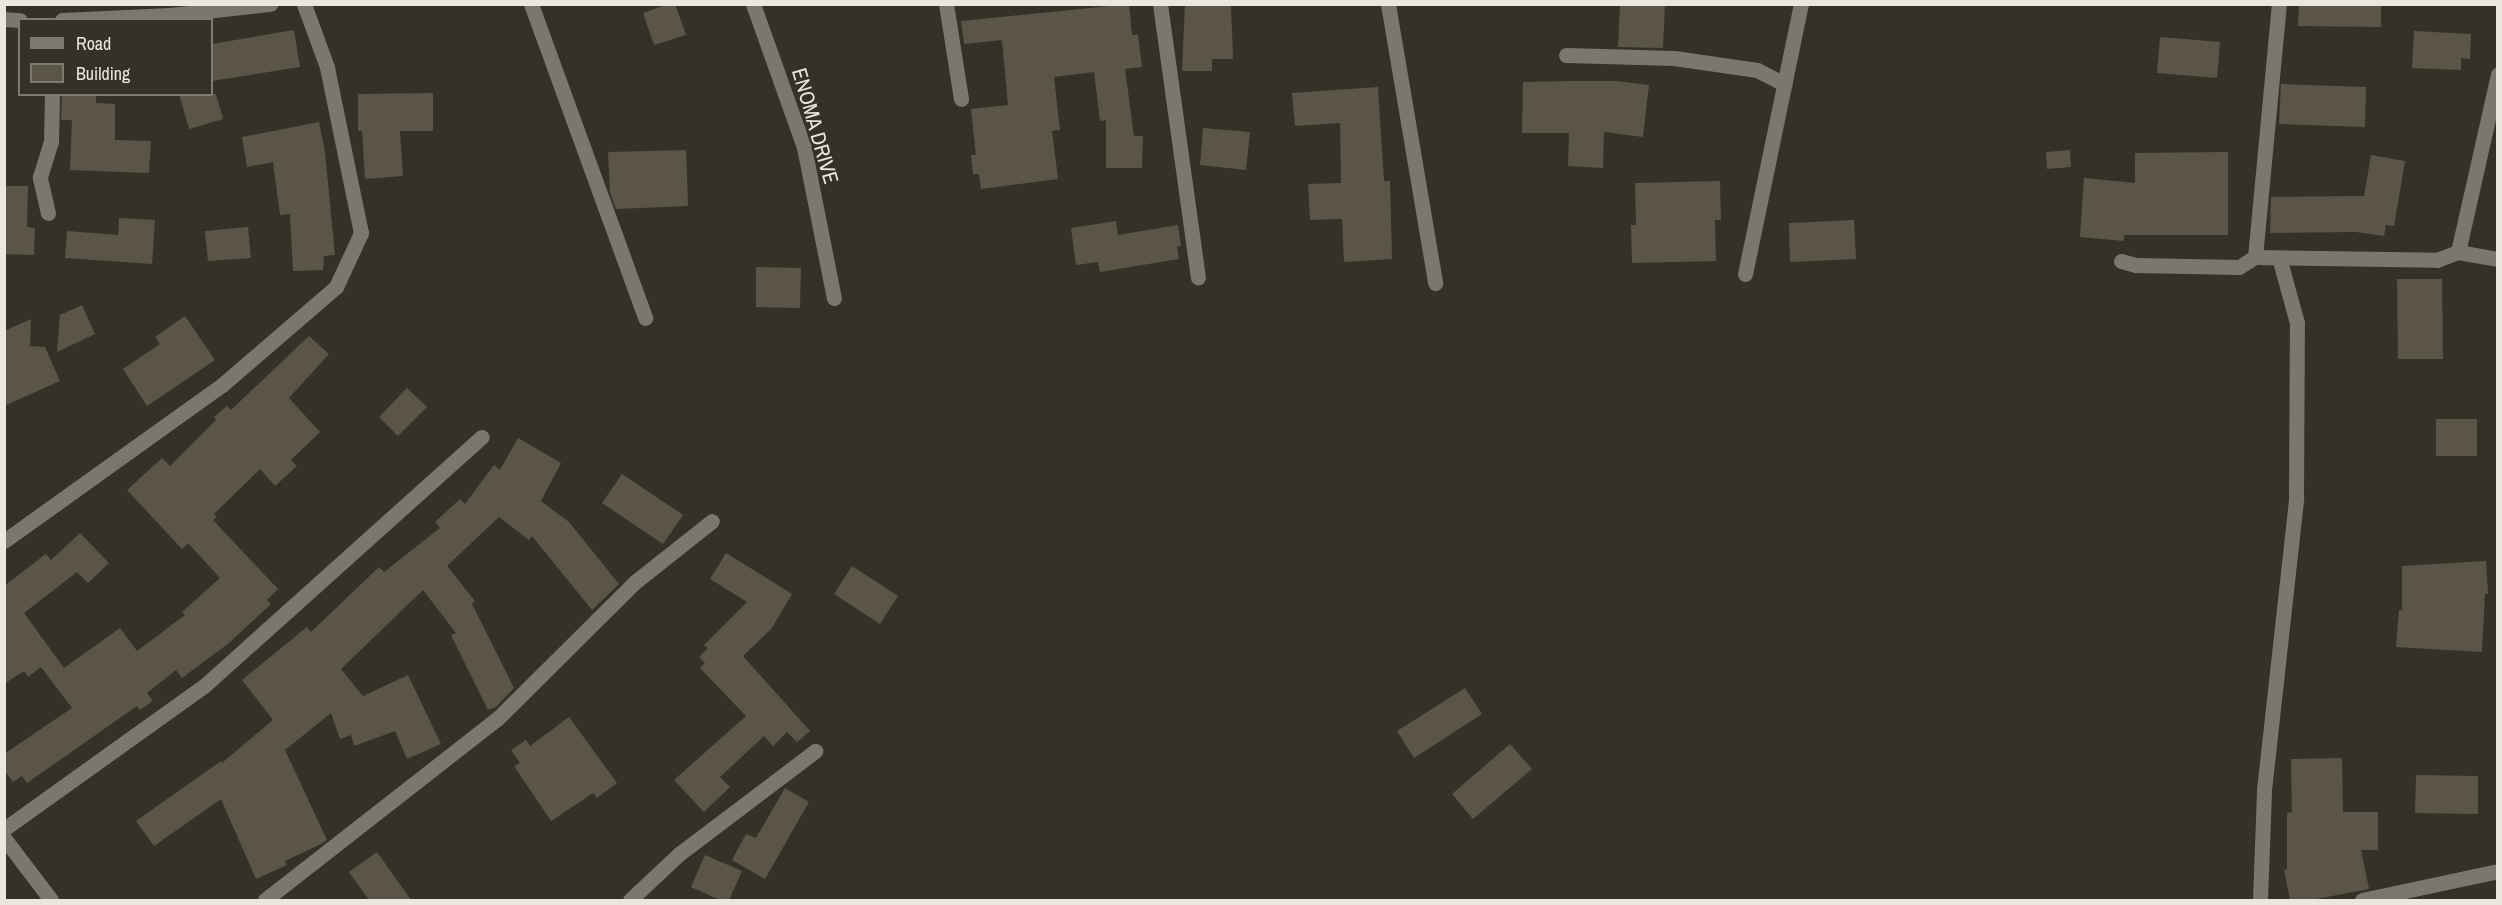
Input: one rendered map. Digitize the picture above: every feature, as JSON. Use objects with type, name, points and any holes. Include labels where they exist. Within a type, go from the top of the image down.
[{"type":"street","points":[[105,18],[170,15],[270,4]]},
{"type":"street","points":[[4,541],[222,385],[336,288],[361,233],[327,67],[304,4]]},
{"type":"street","points":[[531,4],[645,318]]},
{"type":"street","name":"ENOMA DRIVE","points":[[753,4],[804,147],[834,298]]},
{"type":"street","points":[[946,4],[961,99]]},
{"type":"street","points":[[1160,4],[1198,277]]},
{"type":"street","points":[[1388,4],[1435,283]]},
{"type":"street","points":[[1745,273],[1801,4]]},
{"type":"street","points":[[2256,257],[2279,4]]},
{"type":"street","points":[[1566,55],[1674,58],[1756,70],[1785,84]]},
{"type":"street","points":[[2458,252],[2498,74]]},
{"type":"street","points":[[48,213],[40,177],[51,142],[52,96]]},
{"type":"street","points":[[2121,261],[2136,265],[2239,267],[2256,257],[2437,260],[2458,252],[2498,259]]},
{"type":"street","points":[[2260,900],[2264,790],[2296,498],[2297,323],[2279,257]]},
{"type":"street","points":[[4,829],[204,686],[482,437]]},
{"type":"street","points":[[265,900],[498,718],[635,582],[712,521]]},
{"type":"street","points":[[630,900],[679,854],[815,751]]},
{"type":"street","points":[[4,838],[51,900]]},
{"type":"street","points":[[2362,900],[2498,871]]},
{"type":"building","points":[[668,4],[675,4],[686,35],[654,45],[643,13]]},
{"type":"building","points":[[1129,4],[1132,35],[1138,35],[1142,67],[1125,69],[1134,136],[1143,136],[1142,168],[1106,168],[1106,120],[1100,121],[1094,72],[1054,77],[1060,130],[1052,131],[1058,179],[981,189],[979,174],[973,174],[971,155],[976,155],[971,109],[1008,105],[1002,40],[964,44],[961,21]]},
{"type":"building","points":[[1185,4],[1231,4],[1233,59],[1212,59],[1212,71],[1182,71]]},
{"type":"building","points":[[1620,4],[1665,4],[1663,48],[1618,47]]},
{"type":"building","points":[[2299,4],[2381,4],[2381,27],[2298,26]]},
{"type":"building","points":[[294,30],[300,67],[213,81],[213,44]]},
{"type":"building","points":[[2414,31],[2471,34],[2470,59],[2461,58],[2461,70],[2412,68]]},
{"type":"building","points":[[2160,37],[2220,42],[2217,78],[2157,73]]},
{"type":"building","points":[[1616,81],[1649,85],[1643,137],[1604,132],[1603,168],[1568,166],[1569,133],[1522,133],[1523,82]]},
{"type":"building","points":[[2281,84],[2366,87],[2365,127],[2279,124]]},
{"type":"building","points":[[1378,87],[1384,181],[1390,181],[1392,259],[1344,262],[1342,219],[1310,220],[1308,184],[1341,183],[1340,123],[1295,126],[1292,93]]},
{"type":"building","points":[[433,93],[433,131],[400,131],[403,176],[365,179],[362,131],[358,131],[358,94]]},
{"type":"building","points":[[216,94],[223,119],[189,129],[180,96],[213,96]]},
{"type":"building","points":[[62,96],[96,96],[96,103],[115,104],[115,140],[151,141],[149,173],[70,170],[72,120],[61,120]]},
{"type":"building","points":[[319,122],[325,152],[335,255],[324,256],[323,270],[293,271],[290,214],[280,215],[273,162],[247,167],[242,137]]},
{"type":"building","points":[[1203,128],[1250,132],[1246,170],[1200,165]]},
{"type":"building","points":[[686,150],[688,206],[616,209],[610,192],[608,152]]},
{"type":"building","points":[[2070,150],[2071,167],[2047,169],[2046,152]]},
{"type":"building","points":[[2228,152],[2228,235],[2124,235],[2124,241],[2080,237],[2084,178],[2135,183],[2135,153]]},
{"type":"building","points":[[2371,155],[2405,161],[2394,226],[2386,225],[2384,236],[2356,232],[2270,233],[2271,197],[2364,196]]},
{"type":"building","points":[[1720,181],[1721,220],[1715,220],[1716,261],[1632,263],[1631,225],[1636,225],[1635,183]]},
{"type":"building","points":[[4,186],[28,186],[27,227],[35,228],[34,255],[4,254]]},
{"type":"building","points":[[119,218],[155,220],[152,264],[65,258],[67,231],[118,235]]},
{"type":"building","points":[[1854,220],[1856,259],[1790,262],[1789,223]]},
{"type":"building","points":[[1116,221],[1118,235],[1178,225],[1181,246],[1177,247],[1179,259],[1100,272],[1098,262],[1076,265],[1071,228]]},
{"type":"building","points":[[248,227],[251,258],[208,261],[205,231]]},
{"type":"building","points":[[756,267],[801,268],[800,308],[756,307]]},
{"type":"building","points":[[2397,279],[2442,279],[2443,359],[2398,359]]},
{"type":"building","points":[[82,305],[95,334],[57,352],[60,315]]},
{"type":"building","points":[[185,316],[215,360],[147,406],[123,369],[160,344],[155,337]]},
{"type":"building","points":[[31,319],[30,346],[45,347],[60,381],[4,406],[4,331]]},
{"type":"building","points":[[309,336],[329,354],[289,398],[320,432],[291,460],[297,466],[275,486],[260,469],[214,514],[217,517],[213,520],[278,589],[267,600],[271,604],[229,643],[182,678],[176,670],[147,693],[153,701],[140,710],[137,706],[27,783],[22,776],[13,782],[4,770],[4,754],[72,708],[41,667],[28,677],[24,671],[4,684],[4,586],[46,554],[51,560],[80,533],[109,563],[88,583],[77,572],[24,613],[64,668],[120,628],[137,651],[185,615],[182,612],[220,578],[188,543],[182,549],[127,490],[162,458],[170,466],[216,420],[214,417],[227,406],[231,410]]},
{"type":"building","points":[[407,388],[427,407],[398,436],[379,417]]},
{"type":"building","points":[[2436,419],[2477,419],[2477,456],[2436,456]]},
{"type":"building","points":[[518,438],[561,463],[541,501],[569,522],[619,584],[592,610],[532,536],[529,540],[499,517],[447,566],[475,601],[472,604],[514,688],[496,707],[488,710],[451,635],[456,633],[423,590],[341,669],[363,696],[408,675],[441,744],[407,759],[395,731],[354,746],[351,735],[340,739],[331,713],[285,750],[327,840],[285,861],[287,865],[256,879],[221,799],[154,846],[136,821],[221,761],[222,763],[273,720],[242,680],[307,627],[311,632],[379,567],[384,572],[440,528],[435,522],[460,499],[465,504],[494,465],[500,470]]},
{"type":"building","points":[[622,474],[683,515],[663,544],[602,503]]},
{"type":"building","points":[[726,553],[792,594],[772,628],[743,656],[810,731],[797,742],[787,732],[773,746],[764,736],[720,777],[730,787],[704,812],[674,780],[746,716],[700,668],[705,663],[699,657],[708,648],[704,645],[747,602],[710,579]]},
{"type":"building","points":[[2486,561],[2488,594],[2485,594],[2482,652],[2396,647],[2399,610],[2402,610],[2402,566]]},
{"type":"building","points":[[852,566],[898,596],[880,624],[834,594]]},
{"type":"building","points":[[1465,688],[1482,714],[1414,758],[1397,731]]},
{"type":"building","points":[[569,717],[617,783],[597,798],[593,793],[551,821],[514,766],[520,763],[511,750],[526,740],[530,746]]},
{"type":"building","points":[[1510,744],[1532,769],[1473,819],[1452,794]]},
{"type":"building","points":[[2342,758],[2343,812],[2378,812],[2378,850],[2361,850],[2369,889],[2311,900],[2290,900],[2284,870],[2287,869],[2287,813],[2292,812],[2291,759]]},
{"type":"building","points":[[2416,775],[2478,776],[2478,814],[2415,813]]},
{"type":"building","points":[[785,788],[809,802],[765,879],[732,860],[746,834],[756,838]]},
{"type":"building","points":[[377,852],[411,900],[369,900],[349,872]]},
{"type":"building","points":[[705,855],[742,871],[729,900],[720,900],[691,887]]}]
